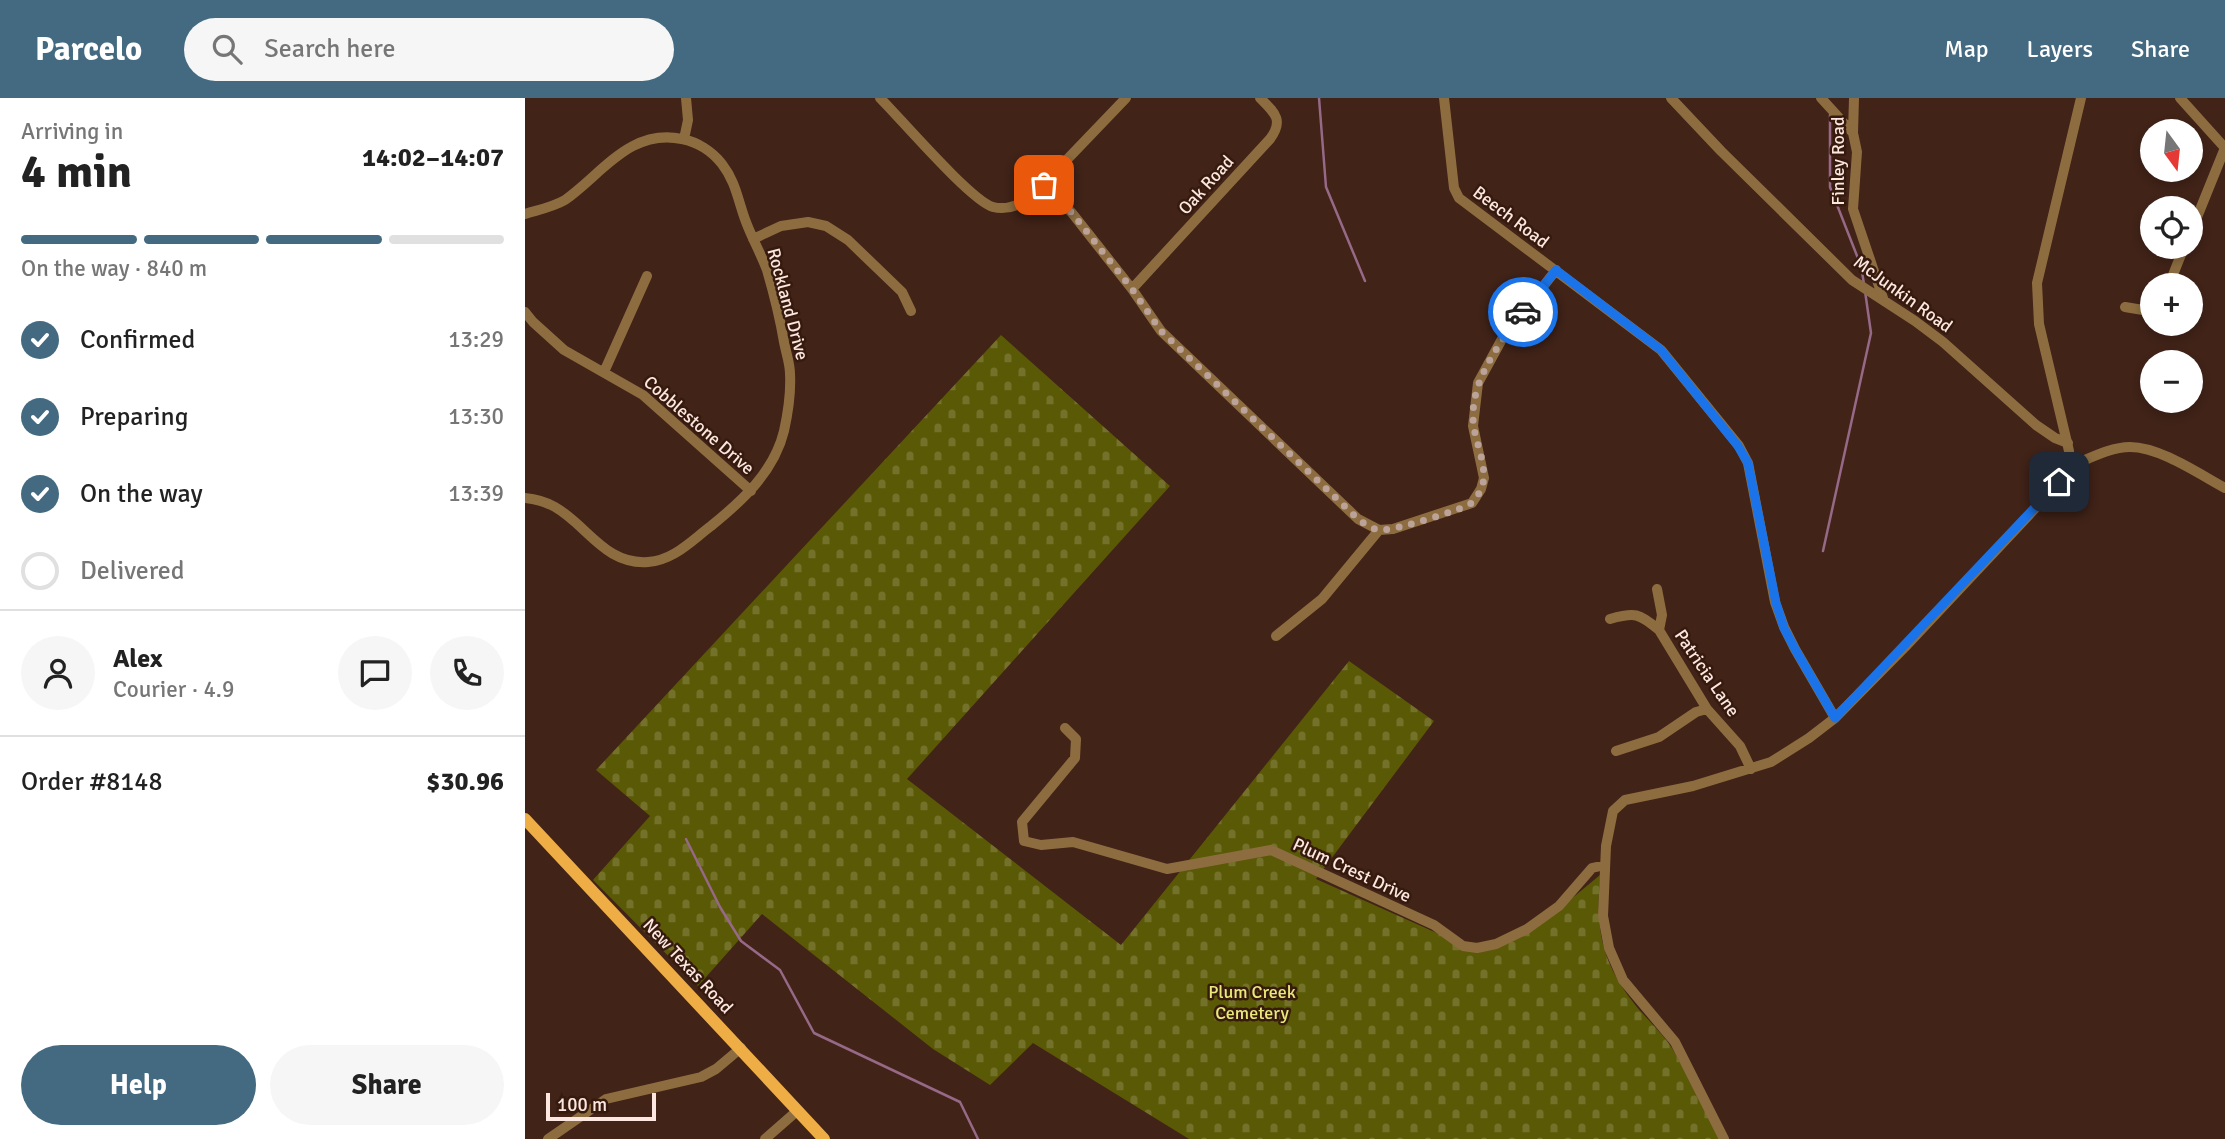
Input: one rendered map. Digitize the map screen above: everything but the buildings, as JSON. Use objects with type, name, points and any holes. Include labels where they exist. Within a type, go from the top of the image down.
[{"type":"main road","name":"New Texas Road","points":[[525,819],[824,1139]]},
{"type":"street","points":[[525,214],[562,202],[624,149],[660,138],[684,139],[688,120],[686,98]]},
{"type":"street","points":[[880,98],[964,186],[983,203],[1000,208],[1022,203],[1044,185],[1126,98]]},
{"type":"street","name":"Oak Road","points":[[1132,289],[1277,129],[1278,122],[1274,112],[1260,98]]},
{"type":"street","name":"Beech Road","points":[[1444,98],[1454,188],[1458,198],[1661,350],[1745,457],[1780,615],[1795,649],[1835,718]]},
{"type":"street","name":"McJunkin Road","points":[[1671,98],[1721,151],[1852,279],[1943,342],[2036,425],[2067,443]]},
{"type":"street","points":[[1821,98],[1853,132]]},
{"type":"street","name":"Finley Road","points":[[1854,98],[1853,132],[1857,152],[1853,209],[1885,302]]},
{"type":"street","points":[[1724,1139],[1675,1042],[1623,980],[1609,948],[1603,916],[1605,865],[1613,811],[1625,800],[1693,786],[1751,769],[1791,752],[1835,718],[2059,482],[2068,467],[2067,443],[2039,324],[2037,283],[2081,98]]},
{"type":"street","points":[[2180,98],[2225,148],[2203,202]]},
{"type":"street","name":"Rockland Drive","points":[[525,498],[543,501],[557,508],[602,548],[615,556],[647,562],[667,558],[678,552],[734,507],[751,491],[776,456],[788,405],[790,373],[767,270],[753,239],[734,182],[720,162],[706,149],[684,139]]},
{"type":"street","points":[[1044,185],[1072,213],[1132,289],[1161,331],[1358,519],[1379,530],[1393,529],[1472,503],[1484,478],[1473,426],[1478,383],[1502,339],[1556,270]]},
{"type":"street","points":[[753,239],[781,226],[808,222],[826,226],[848,240],[902,292],[911,312]]},
{"type":"street","points":[[604,372],[647,276]]},
{"type":"street","points":[[2125,307],[2140,310]]},
{"type":"street","name":"Cobblestone Drive","points":[[525,312],[563,350],[643,395],[751,491]]},
{"type":"street","points":[[2068,467],[2116,449],[2147,449],[2182,464],[2225,488]]},
{"type":"street","points":[[1276,636],[1322,599],[1379,530]]},
{"type":"street","name":"Patricia Lane","points":[[1657,589],[1662,615],[1659,630],[1707,709],[1740,746],[1751,769]]},
{"type":"street","points":[[1610,619],[1628,614],[1638,615],[1659,630]]},
{"type":"street","points":[[1616,751],[1659,737],[1696,712],[1707,709]]},
{"type":"street","name":"Plum Crest Drive","points":[[1065,728],[1076,739],[1075,758],[1022,822],[1024,841],[1041,845],[1073,842],[1167,869],[1271,849],[1434,925],[1463,946],[1477,948],[1496,944],[1527,929],[1559,906],[1592,868],[1605,865]]},
{"type":"street","points":[[548,1139],[607,1099],[701,1077],[716,1069],[741,1048]]},
{"type":"street","points":[[765,1139],[797,1111]]},
{"type":"green space","name":"Plum Creek Cemetery","points":[[1001,335],[1170,486],[907,779],[1121,945],[1349,661],[1434,721],[1316,879],[1471,951],[1486,951],[1498,948],[1552,915],[1600,875],[1600,927],[1613,971],[1633,1002],[1672,1048],[1720,1139],[1189,1139],[1033,1043],[990,1085],[933,1049],[762,914],[698,986],[593,880],[650,816],[596,770]]},
{"type":"waterway","points":[[1319,98],[1326,187],[1365,281]]},
{"type":"waterway","points":[[1830,115],[1830,187],[1861,266],[1864,284]]},
{"type":"waterway","points":[[1823,551],[1871,333],[1865,291]]},
{"type":"waterway","points":[[686,839],[720,907],[741,941],[780,970],[814,1033],[960,1102],[978,1139]]},
{"type":"way so far","points":[[1044,185],[1072,213],[1132,289],[1161,331],[1358,519],[1379,530],[1393,529],[1472,503],[1484,478],[1473,426],[1478,383],[1502,339],[1523,312]]},
{"type":"route","points":[[1523,312],[1556,270],[1661,350],[1726,430],[1748,463],[1776,603],[1784,628],[1835,718],[2059,482]]}]
